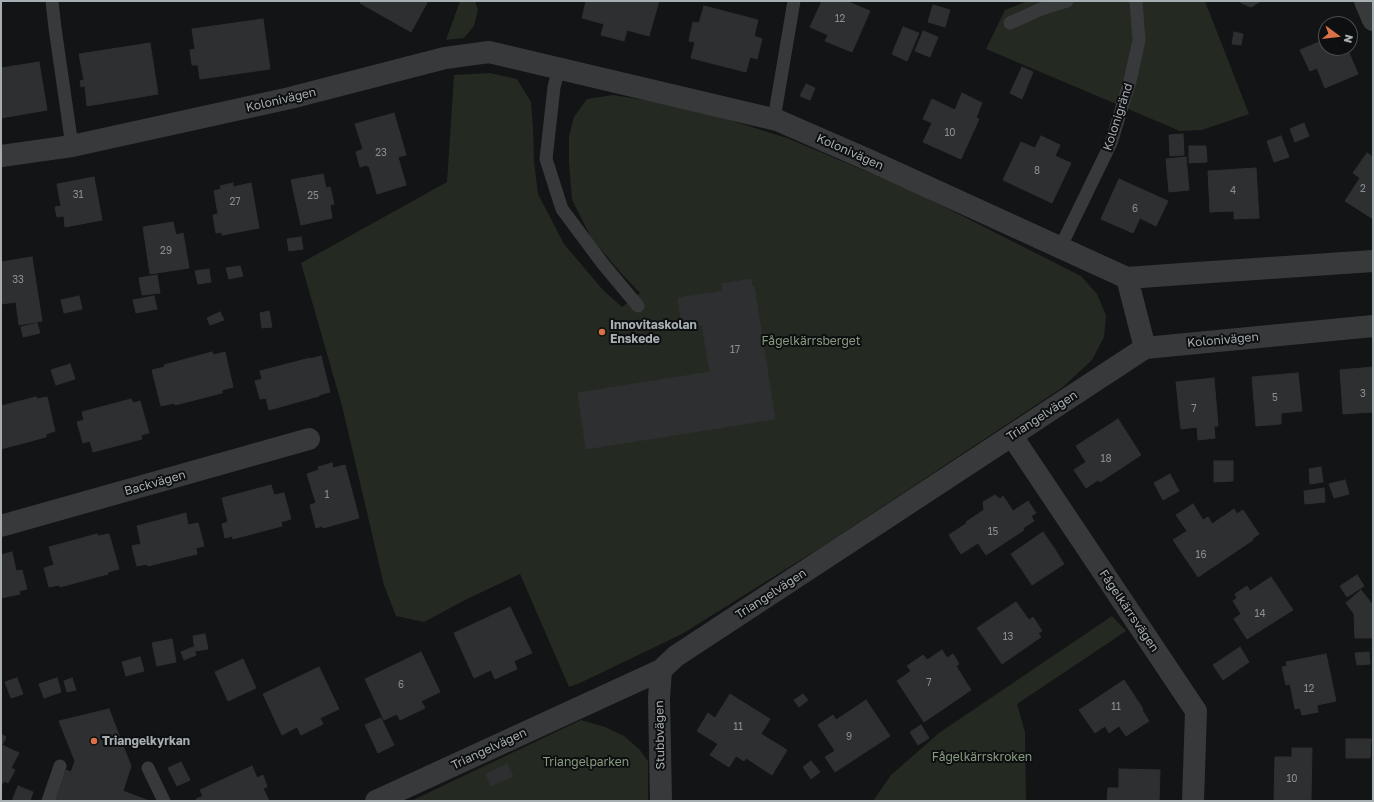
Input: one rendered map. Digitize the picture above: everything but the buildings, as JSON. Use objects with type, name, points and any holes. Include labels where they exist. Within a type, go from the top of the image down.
[{"type":"street","points":[[1365,1],[1373,20]]},
{"type":"street","name":"Kolonivägen","points":[[1,156],[72,146],[290,98],[445,58],[489,52],[774,119],[871,161],[1126,278],[1373,262]]},
{"type":"street","points":[[1126,278],[1145,348]]},
{"type":"street","name":"Kolonivägen","points":[[1145,348],[1373,326]]},
{"type":"street","name":"Triangelvägen","points":[[376,801],[661,670],[676,656],[1145,348]]},
{"type":"street","name":"Fågelkärrsvägen","points":[[1012,436],[1196,711],[1193,801]]},
{"type":"street","name":"Backvägen","points":[[1,526],[309,439]]},
{"type":"street","name":"Stubbvägen","points":[[661,670],[659,698],[661,801]]},
{"type":"lane","points":[[52,1],[72,146]]},
{"type":"lane","points":[[774,119],[794,1]]},
{"type":"lane","points":[[1010,23],[1042,9],[1067,1]]},
{"type":"lane","name":"Kolonigränd","points":[[1060,248],[1111,143],[1130,81],[1139,40],[1136,1]]},
{"type":"lane","points":[[559,68],[554,87],[546,159],[562,209],[603,264],[638,306]]},
{"type":"lane","points":[[48,801],[60,766]]},
{"type":"lane","points":[[148,768],[164,801]]},
{"type":"green space","points":[[460,1],[475,1],[478,10],[474,26],[464,38],[446,40]]},
{"type":"green space","points":[[1028,1],[1205,1],[1249,114],[1202,130],[1180,131],[986,49],[1005,10]]},
{"type":"green space","name":"Fågelkärrsberget","points":[[490,73],[517,79],[531,102],[534,161],[538,194],[564,244],[603,290],[622,307],[640,293],[592,239],[572,200],[569,163],[569,137],[574,117],[587,99],[613,95],[688,107],[787,138],[911,190],[1081,276],[1097,294],[1106,315],[1104,337],[1092,360],[1063,387],[826,544],[682,634],[580,683],[569,687],[520,574],[465,600],[424,622],[396,616],[384,585],[342,406],[301,263],[447,182],[454,75]]},
{"type":"green space","name":"Fågelkärrskroken","points":[[1112,616],[1126,631],[1017,704],[1025,732],[1026,801],[873,801],[891,775],[939,733]]},
{"type":"green space","name":"Triangelparken","points":[[581,720],[605,727],[624,736],[639,749],[648,761],[648,801],[411,801]]},
{"type":"place","name":"Innovitaskolan Enskede","points":[[602,332]]},
{"type":"place","name":"Triangelkyrkan","points":[[94,741]]}]
